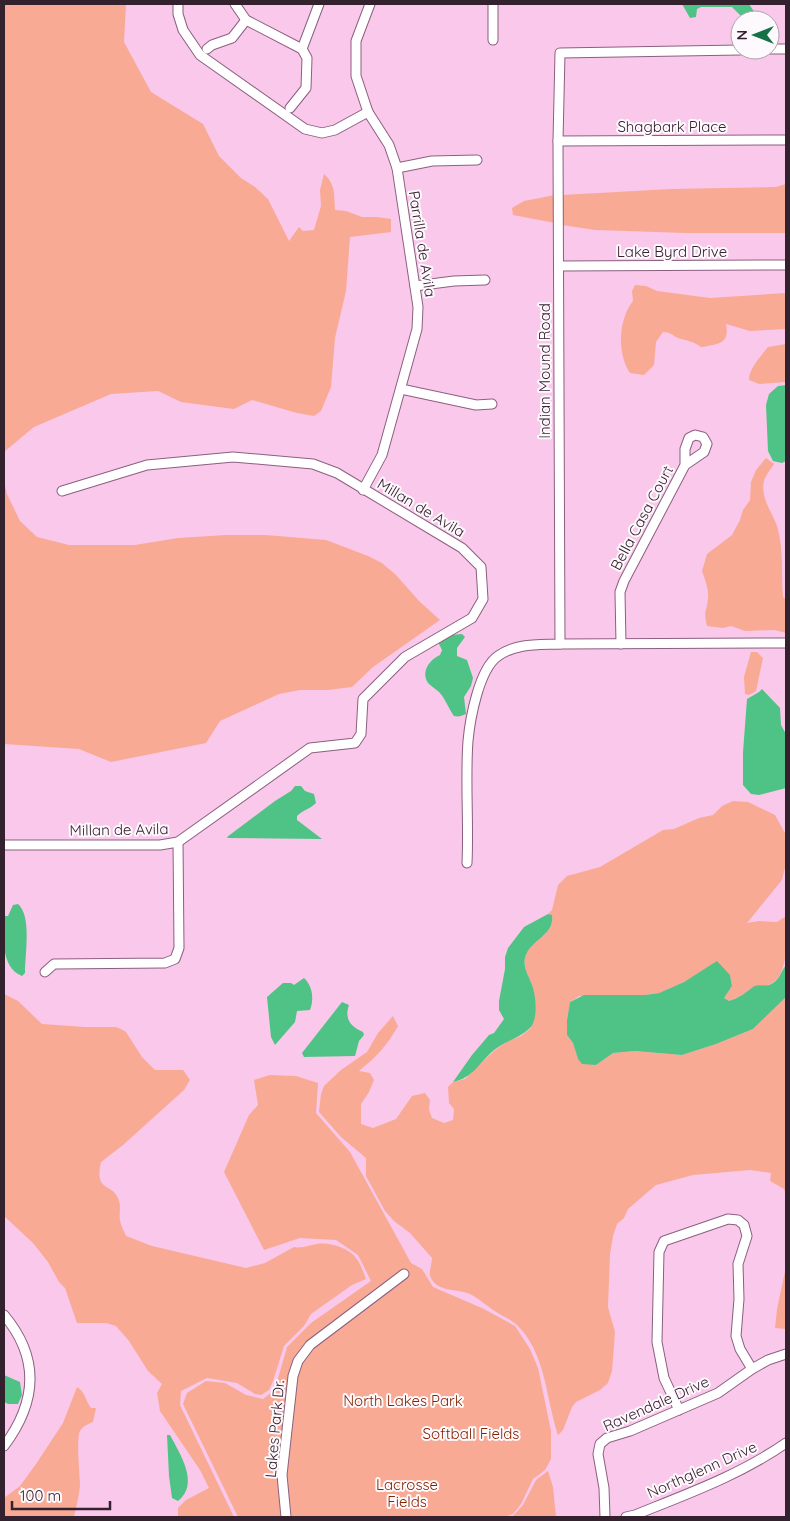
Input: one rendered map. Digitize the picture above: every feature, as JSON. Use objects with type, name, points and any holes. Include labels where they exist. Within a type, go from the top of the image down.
[{"type":"street","points":[[178,4],[178,14],[183,30],[200,55],[305,129],[322,133],[335,130],[368,112]]},
{"type":"street","points":[[235,4],[246,20],[302,49],[307,58],[306,88],[290,108]]},
{"type":"street","points":[[302,49],[319,4]]},
{"type":"street","name":"Parrilla de Avila","points":[[363,490],[382,455],[417,329],[418,307],[397,168],[388,145],[368,112],[356,76],[356,41],[370,4]]},
{"type":"street","points":[[493,4],[493,40]]},
{"type":"street","points":[[207,49],[212,44],[232,38],[246,20]]},
{"type":"street","name":"Indian Mound Road","points":[[560,644],[558,141],[560,53],[730,50]]},
{"type":"street","name":"Shagbark Place","points":[[558,141],[786,140]]},
{"type":"street","points":[[397,168],[432,161],[477,160]]},
{"type":"street","name":"Lake Byrd Drive","points":[[559,266],[786,265]]},
{"type":"street","points":[[414,286],[454,281],[485,280]]},
{"type":"street","points":[[401,388],[476,405],[492,404]]},
{"type":"street","name":"Millan de Avila","points":[[4,845],[160,845],[178,842],[310,748],[355,744],[361,734],[363,699],[405,657],[472,618],[483,599],[481,568],[462,548],[337,473],[313,464],[233,457],[148,465],[62,491]]},
{"type":"street","name":"Bella Casa Court","points":[[621,644],[620,592],[685,465]]},
{"type":"street","points":[[467,863],[468,741],[475,706],[485,672],[496,658],[511,649],[523,646],[560,644],[786,643]]},
{"type":"street","points":[[45,972],[54,964],[165,963],[174,958],[179,948],[178,842]]},
{"type":"street","points":[[679,1410],[664,1378],[657,1342],[659,1252],[664,1241],[728,1219],[738,1220],[744,1225],[747,1236],[738,1264],[739,1299],[736,1336],[740,1349],[752,1369]]},
{"type":"street","name":"Lakes Park Dr.","points":[[286,1517],[282,1474],[293,1376],[298,1361],[310,1345],[404,1274]]},
{"type":"street","points":[[4,1315],[15,1328],[23,1343],[30,1376],[29,1395],[24,1412],[17,1429],[4,1446]]},
{"type":"street","name":"Ravendale Drive","points":[[605,1517],[604,1488],[598,1454],[600,1444],[607,1438],[630,1431],[718,1393],[752,1369],[768,1360],[786,1354]]},
{"type":"street","name":"Northglenn Drive","points":[[626,1517],[733,1475],[763,1459],[786,1443]]},
{"type":"green space","points":[[4,4],[126,4],[124,42],[151,92],[203,124],[219,156],[241,178],[268,199],[289,241],[299,227],[303,231],[314,230],[321,206],[320,190],[324,174],[331,182],[335,210],[346,211],[362,217],[391,219],[391,232],[350,237],[346,291],[335,338],[331,387],[321,411],[314,416],[252,400],[234,409],[181,402],[158,391],[111,394],[34,427],[5,451],[4,464]]},
{"type":"green space","points":[[786,184],[786,233],[686,233],[595,230],[562,225],[562,195],[671,189],[776,187]]},
{"type":"green space","points":[[555,195],[555,223],[513,215],[512,208],[524,201]]},
{"type":"green space","points":[[635,285],[646,286],[657,291],[710,298],[786,293],[786,329],[750,331],[726,324],[726,336],[721,342],[701,347],[693,342],[663,332],[656,342],[654,365],[644,375],[630,373],[623,356],[621,337],[624,318],[633,301],[632,291]]},
{"type":"green space","points":[[786,344],[786,382],[759,384],[749,380],[753,367],[768,347]]},
{"type":"green space","points":[[766,458],[774,464],[764,481],[763,487],[765,499],[777,526],[781,544],[783,597],[786,599],[786,633],[775,630],[745,631],[731,626],[723,628],[707,626],[705,614],[708,592],[702,571],[707,554],[732,535],[743,510],[750,500],[751,482],[756,470]]},
{"type":"green space","points":[[4,481],[7,494],[20,521],[37,537],[69,545],[135,545],[178,538],[226,535],[266,535],[326,540],[382,563],[440,620],[373,667],[352,687],[328,690],[300,690],[279,694],[220,721],[206,743],[111,762],[79,749],[4,744]]},
{"type":"green space","points":[[751,652],[757,652],[763,658],[756,691],[749,695],[745,694],[744,677]]},
{"type":"green space","points":[[733,801],[748,802],[775,815],[786,835],[786,864],[782,880],[747,923],[759,921],[777,922],[786,916],[786,954],[777,979],[771,984],[756,986],[729,1001],[724,998],[732,986],[730,975],[717,962],[684,982],[659,993],[579,996],[570,1002],[567,1035],[573,1043],[578,1059],[596,1065],[613,1053],[635,1051],[682,1055],[753,1029],[786,997],[786,1194],[784,1189],[770,1181],[771,1173],[750,1170],[693,1175],[656,1185],[628,1209],[624,1218],[617,1224],[610,1254],[608,1307],[615,1332],[612,1371],[608,1383],[600,1390],[576,1402],[572,1407],[563,1430],[558,1435],[540,1363],[527,1336],[515,1323],[494,1311],[474,1296],[465,1292],[442,1288],[433,1281],[430,1276],[432,1258],[410,1233],[394,1221],[385,1211],[366,1176],[366,1158],[341,1137],[319,1112],[321,1094],[324,1086],[341,1070],[367,1052],[378,1033],[393,1016],[398,1026],[390,1040],[359,1071],[370,1073],[374,1080],[361,1104],[361,1124],[373,1128],[396,1119],[412,1096],[425,1093],[430,1100],[429,1110],[432,1118],[444,1123],[453,1120],[454,1109],[449,1103],[448,1087],[453,1082],[465,1079],[495,1050],[508,1041],[521,1036],[531,1028],[534,993],[525,969],[525,960],[529,950],[550,928],[552,915],[548,914],[552,910],[558,885],[567,876],[600,867],[663,830],[674,829],[699,818],[713,815],[722,806]]},
{"type":"green space","points":[[4,994],[18,1001],[42,1024],[116,1027],[121,1029],[126,1032],[142,1057],[155,1070],[183,1070],[190,1080],[184,1090],[123,1145],[101,1162],[100,1179],[105,1186],[113,1191],[119,1201],[120,1221],[126,1236],[152,1246],[246,1268],[265,1263],[294,1247],[300,1248],[317,1244],[338,1246],[349,1251],[361,1265],[366,1279],[352,1285],[311,1314],[304,1326],[284,1346],[269,1390],[261,1395],[255,1394],[237,1383],[207,1378],[181,1391],[180,1405],[234,1517],[178,1517],[178,1508],[186,1500],[209,1488],[200,1470],[160,1411],[157,1393],[162,1384],[148,1371],[129,1341],[116,1326],[106,1323],[77,1323],[65,1288],[59,1282],[48,1262],[33,1243],[4,1216]]},
{"type":"green space","name":"North Lakes Park","points":[[270,1075],[296,1076],[318,1083],[316,1113],[350,1152],[411,1263],[422,1269],[433,1287],[484,1309],[515,1326],[530,1349],[538,1368],[551,1431],[551,1459],[545,1470],[533,1479],[521,1504],[513,1514],[504,1517],[238,1517],[183,1404],[187,1393],[206,1381],[225,1383],[246,1395],[263,1399],[272,1392],[277,1382],[287,1347],[311,1323],[371,1281],[358,1255],[336,1240],[300,1238],[264,1250],[224,1172],[249,1115],[258,1105],[254,1080]]},
{"type":"green space","points":[[786,1267],[786,1329],[775,1328]]},
{"type":"green space","points":[[77,1387],[84,1394],[91,1408],[96,1408],[93,1422],[87,1424],[80,1431],[79,1435],[80,1486],[74,1517],[4,1517],[4,1498],[20,1486],[63,1423]]},
{"type":"green space","points":[[548,1471],[553,1487],[556,1517],[512,1517],[523,1505],[536,1480]]},
{"type":"shaded area","points":[[682,4],[749,4],[753,10],[735,10],[732,7],[701,7],[697,9],[696,17],[690,18]]},
{"type":"shaded area","points":[[786,385],[786,461],[782,463],[773,461],[768,451],[766,405],[769,394],[778,386]]},
{"type":"shaded area","points":[[462,634],[465,637],[457,648],[457,656],[467,660],[473,678],[471,686],[464,697],[466,714],[454,716],[441,694],[429,684],[425,676],[429,663],[440,655],[442,650],[438,642],[450,635]]},
{"type":"shaded area","points":[[762,689],[780,708],[781,725],[786,734],[786,788],[759,795],[751,794],[743,785],[743,752],[747,699]]},
{"type":"shaded area","points":[[295,786],[301,786],[305,791],[314,794],[316,803],[297,816],[297,820],[322,839],[227,837],[291,791]]},
{"type":"shaded area","points":[[18,904],[25,917],[26,926],[25,973],[22,976],[10,966],[4,942],[4,916],[8,916],[13,905]]},
{"type":"shaded area","points":[[548,914],[552,915],[550,927],[529,950],[525,959],[525,968],[535,997],[536,1009],[533,1024],[521,1034],[494,1050],[466,1077],[453,1082],[472,1055],[489,1035],[494,1033],[504,1019],[499,1010],[499,1001],[508,948],[524,927]]},
{"type":"shaded area","points":[[717,961],[730,975],[732,986],[724,998],[729,1001],[739,997],[755,986],[772,984],[786,965],[786,997],[753,1029],[682,1055],[635,1051],[613,1053],[596,1065],[582,1064],[578,1059],[573,1043],[567,1035],[570,1002],[584,995],[645,995],[659,993],[684,982]]},
{"type":"shaded area","points":[[304,978],[312,993],[310,1010],[297,1011],[295,1022],[275,1045],[271,1037],[267,997],[283,983],[294,985]]},
{"type":"shaded area","points":[[342,1002],[349,1005],[347,1014],[352,1025],[363,1032],[364,1035],[359,1041],[355,1056],[304,1057],[302,1053]]},
{"type":"shaded area","points":[[4,1375],[20,1382],[22,1395],[18,1404],[4,1402]]},
{"type":"shaded area","points":[[167,1435],[170,1435],[179,1451],[188,1478],[184,1494],[178,1501],[172,1498]]},
{"type":"park label","name":"Softball Fields","points":[[471,1434]]},
{"type":"park label","name":"Lacrosse Fields","points":[[407,1494]]}]
